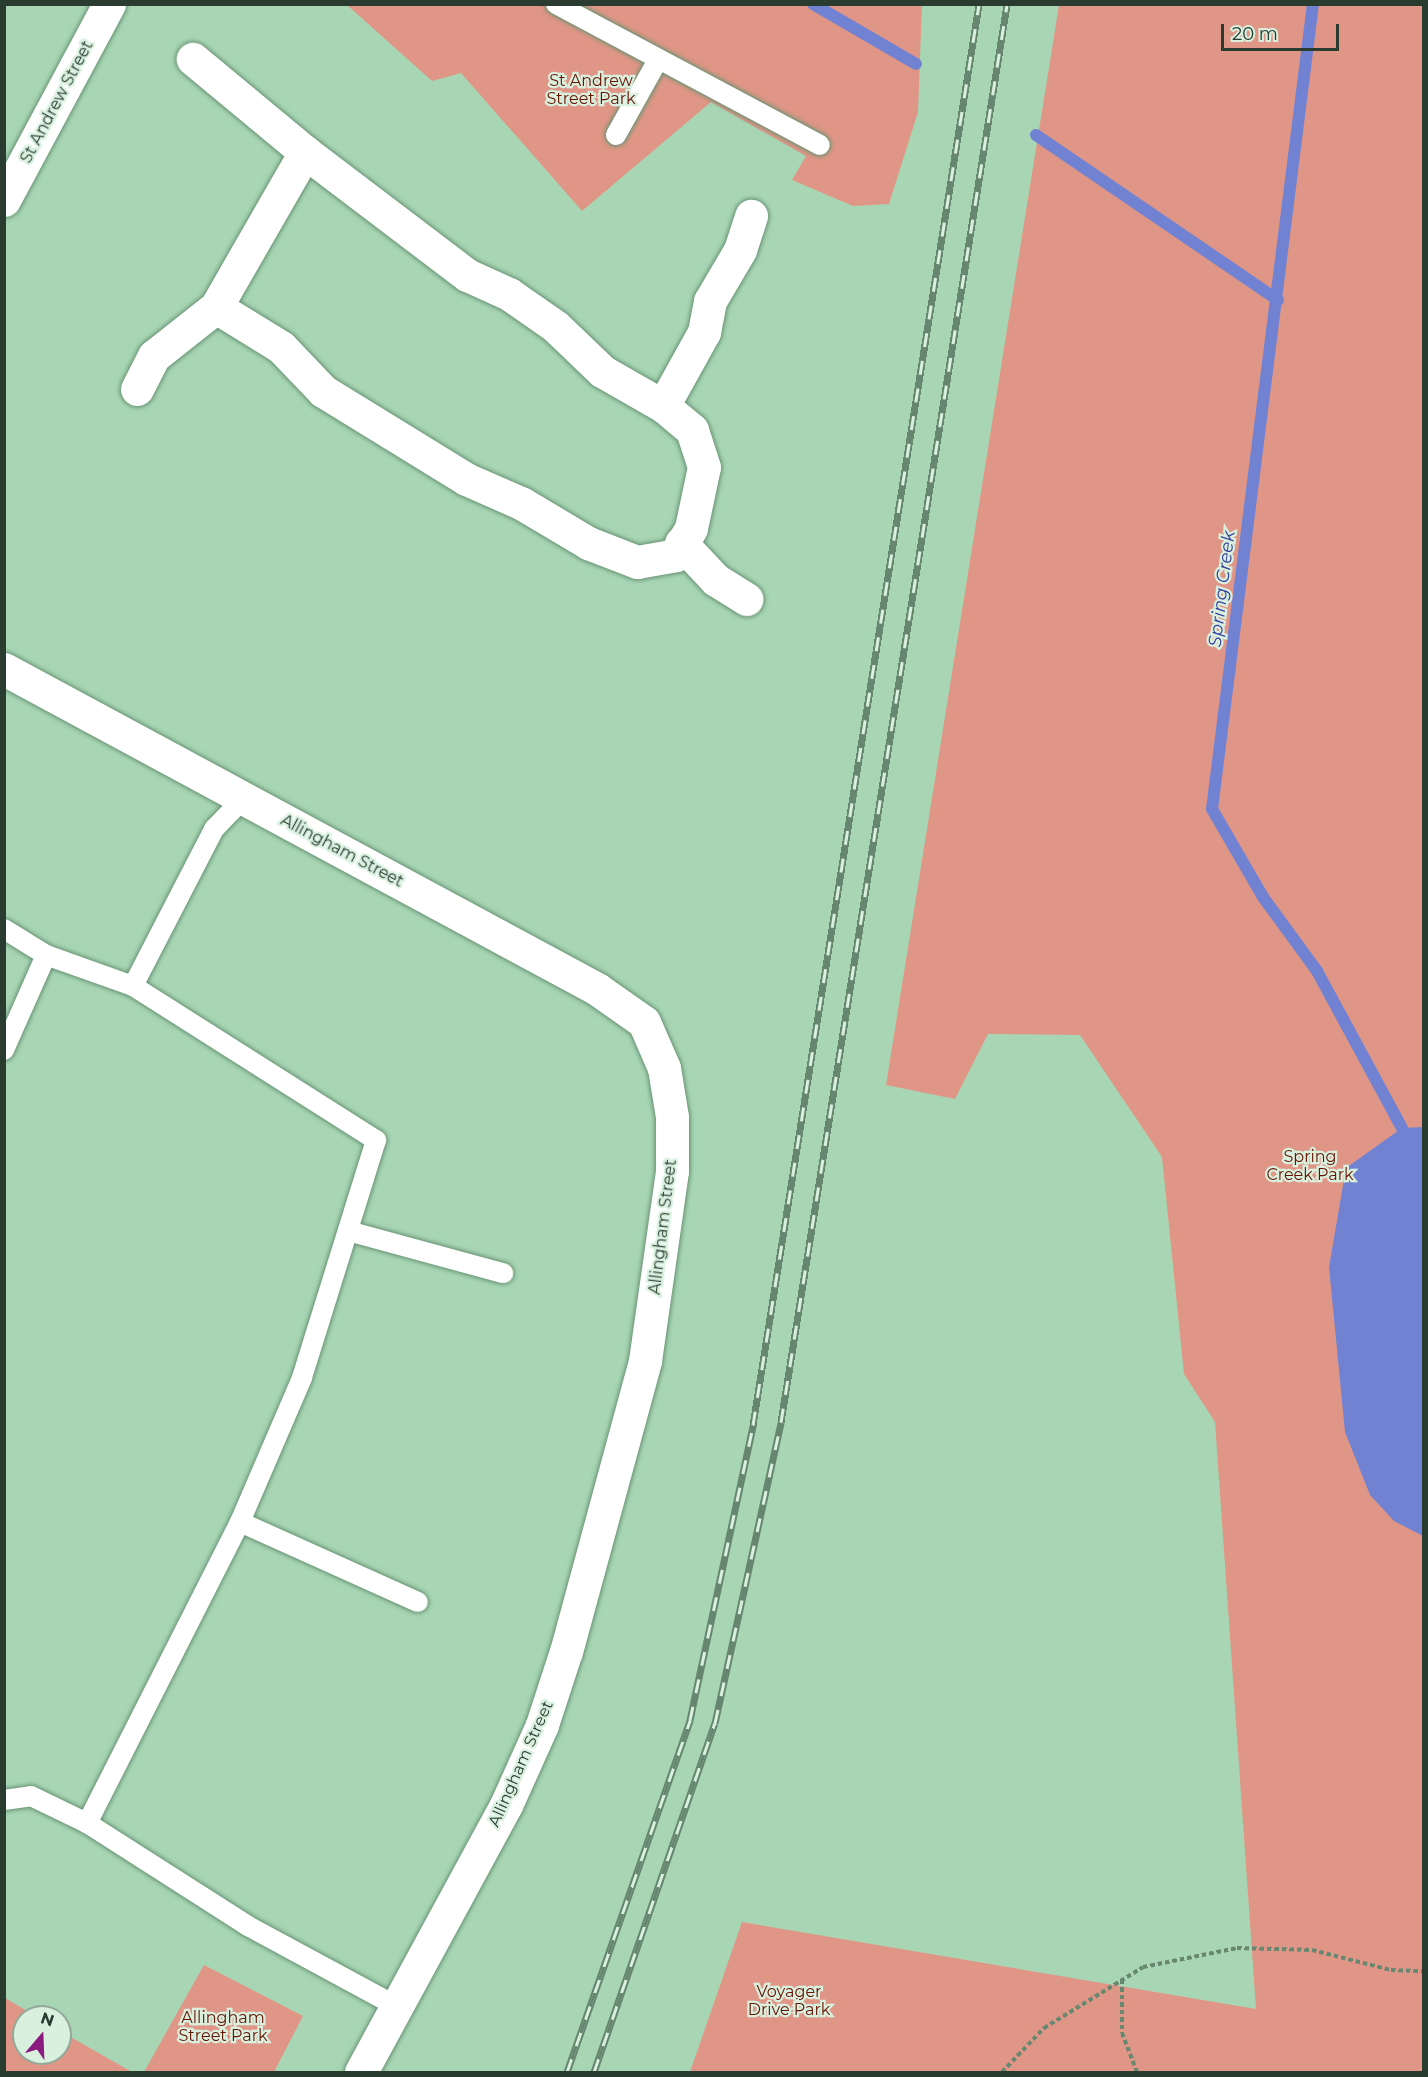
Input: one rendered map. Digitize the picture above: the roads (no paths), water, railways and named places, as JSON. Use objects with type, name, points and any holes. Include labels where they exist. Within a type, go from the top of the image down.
[{"type":"street","name":"St Andrew Street","points":[[4,200],[109,4]]},
{"type":"street","points":[[193,59],[305,152],[467,275],[509,294],[555,326],[602,371],[663,406],[692,430],[704,467],[691,528],[675,555],[637,562],[588,543],[521,503],[466,479],[322,391],[281,347],[216,307]]},
{"type":"street","points":[[137,389],[154,356],[216,307],[305,152]]},
{"type":"street","points":[[663,406],[700,341],[710,302],[740,250],[751,216]]},
{"type":"street","points":[[681,543],[716,580],[746,599]]},
{"type":"street","name":"Allingham Street","points":[[4,669],[597,989],[644,1022],[664,1068],[672,1117],[672,1171],[645,1360],[566,1651],[542,1725],[506,1805],[361,2073]]},
{"type":"lane","points":[[556,4],[820,145]]},
{"type":"lane","points":[[616,135],[658,60]]},
{"type":"lane","points":[[133,986],[214,829],[244,798]]},
{"type":"lane","points":[[4,929],[46,955],[133,986],[376,1140],[302,1378],[240,1522],[87,1822]]},
{"type":"lane","points":[[4,1050],[46,955]]},
{"type":"lane","points":[[348,1231],[503,1273]]},
{"type":"lane","points":[[240,1522],[418,1602]]},
{"type":"lane","points":[[4,1800],[31,1796],[87,1822],[248,1926],[396,2006]]},
{"type":"water","points":[[1424,1127],[1423,1536],[1394,1521],[1370,1495],[1345,1432],[1329,1267],[1346,1168],[1402,1128]]},
{"type":"waterway","points":[[813,4],[916,64]]},
{"type":"waterway","name":"Spring Creek","points":[[1313,4],[1212,809],[1263,897],[1317,971],[1402,1128]]},
{"type":"waterway","points":[[1036,135],[1278,300]]},
{"type":"railway","points":[[567,2072],[690,1720],[753,1425],[979,4]]},
{"type":"railway","points":[[594,2072],[715,1723],[781,1422],[1007,4]]},
{"type":"park label","name":"St Andrew Street Park","points":[[591,90]]},
{"type":"park label","name":"Spring Creek Park","points":[[1310,1166]]},
{"type":"park label","name":"Voyager Drive Park","points":[[789,2001]]},
{"type":"park label","name":"Allingham Street Park","points":[[223,2027]]}]
